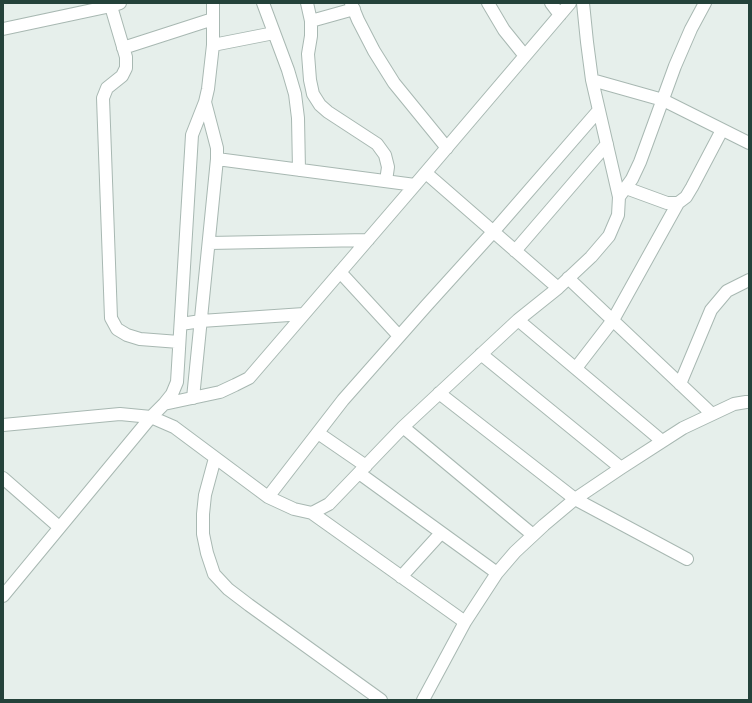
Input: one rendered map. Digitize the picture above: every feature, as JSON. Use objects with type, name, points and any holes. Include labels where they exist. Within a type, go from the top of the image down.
[{"type":"street","points":[[5,590],[151,417],[164,404],[172,394],[177,382],[192,136],[205,102],[208,89],[213,45],[213,3]]},
{"type":"street","points":[[264,3],[295,94],[298,118],[299,170]]},
{"type":"street","points":[[307,3],[311,21],[311,36],[308,54],[310,80],[313,94],[320,105],[328,112],[377,144],[385,155],[388,167],[386,181]]},
{"type":"street","points":[[488,3],[504,30],[525,56]]},
{"type":"street","points":[[551,3],[560,15]]},
{"type":"street","points":[[164,404],[220,392],[236,386],[248,378],[570,3]]},
{"type":"street","points":[[583,3],[592,80],[607,144],[622,193]]},
{"type":"street","points":[[312,513],[329,504],[439,393],[518,320],[558,288],[591,257],[609,236],[618,215],[622,193],[632,179],[640,162],[675,66],[691,29],[705,3]]},
{"type":"street","points":[[3,29],[114,4],[126,57],[126,68],[122,76],[107,88],[103,98],[111,318],[117,329],[127,335],[140,339],[179,342]]},
{"type":"street","points":[[311,21],[352,6],[374,52],[394,83],[446,148]]},
{"type":"street","points":[[123,48],[213,20]]},
{"type":"street","points":[[213,45],[274,33]]},
{"type":"street","points":[[592,80],[663,100],[749,144]]},
{"type":"street","points":[[194,398],[217,159],[215,142],[205,102]]},
{"type":"street","points":[[268,497],[343,400],[600,110]]},
{"type":"street","points":[[576,368],[613,320],[678,203],[686,197],[692,187],[722,130]]},
{"type":"street","points":[[515,251],[607,144]]},
{"type":"street","points":[[217,159],[415,185]]},
{"type":"street","points":[[426,172],[558,288]]},
{"type":"street","points":[[622,193],[667,203],[678,203]]},
{"type":"street","points":[[209,243],[368,240]]},
{"type":"street","points":[[340,272],[399,336]]},
{"type":"street","points":[[568,278],[712,414]]},
{"type":"street","points":[[680,384],[711,310],[727,291],[746,285]]},
{"type":"street","points":[[180,324],[201,321],[304,314]]},
{"type":"street","points":[[518,320],[662,441]]},
{"type":"street","points":[[480,354],[621,468]]},
{"type":"street","points":[[439,393],[576,499],[688,559]]},
{"type":"street","points":[[423,700],[465,622],[497,573],[515,552],[544,524],[576,499],[683,428],[734,404],[749,402]]},
{"type":"street","points":[[3,425],[120,414],[151,417],[174,427],[268,497],[294,509],[312,513],[465,622]]},
{"type":"street","points":[[403,428],[534,535]]},
{"type":"street","points":[[318,433],[442,533],[497,573]]},
{"type":"street","points":[[215,458],[205,495],[203,514],[203,534],[214,574],[228,589],[380,700]]},
{"type":"street","points":[[3,478],[59,527]]},
{"type":"street","points":[[402,577],[442,533]]}]
